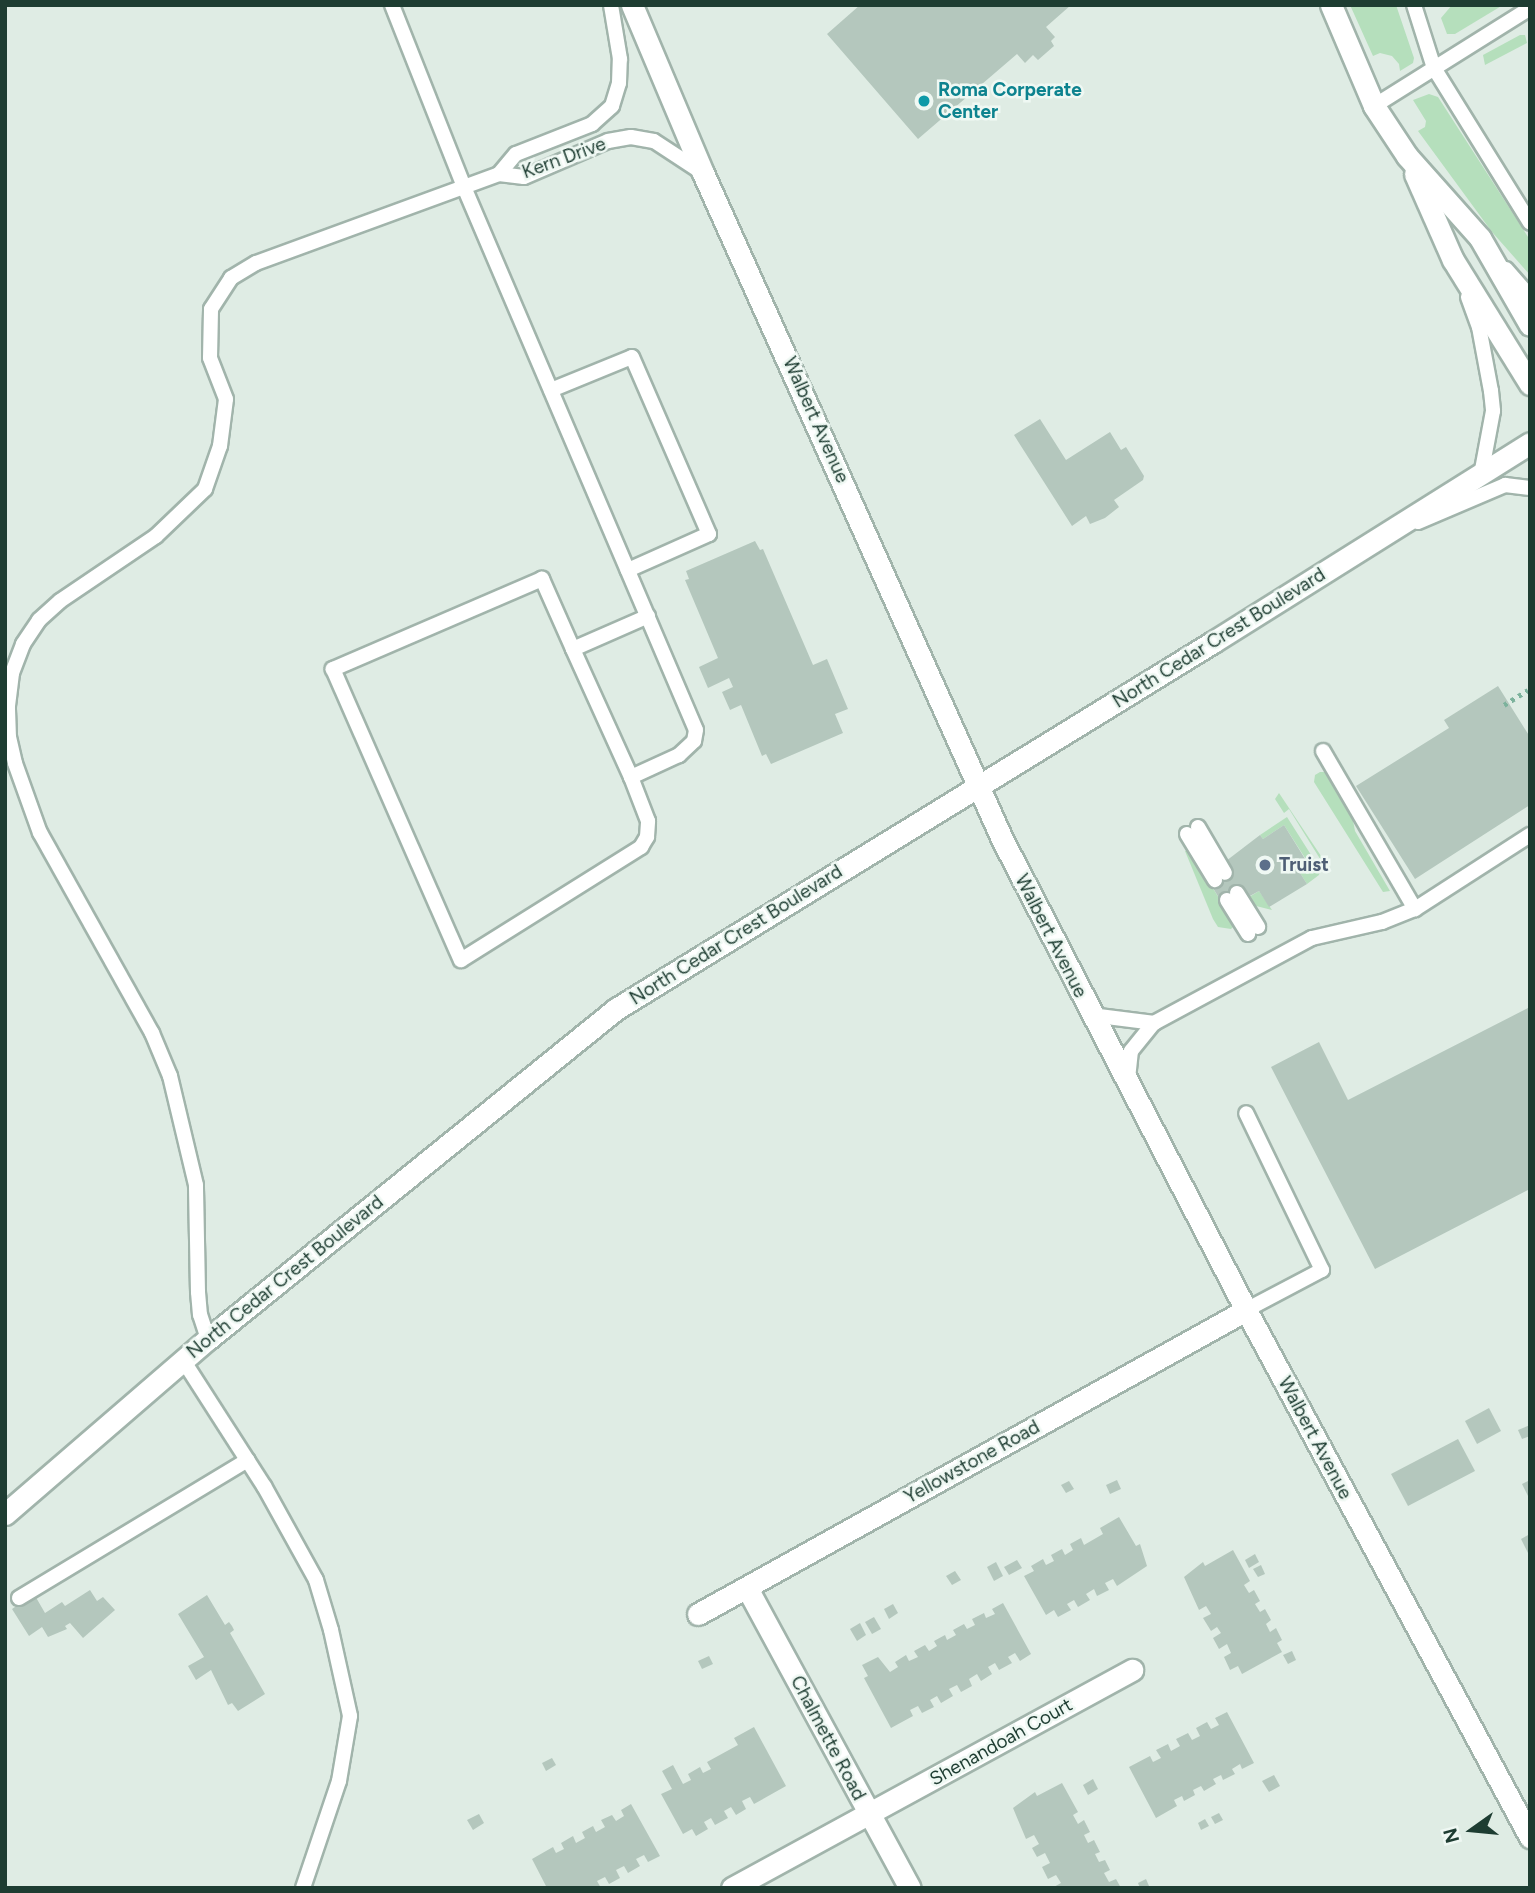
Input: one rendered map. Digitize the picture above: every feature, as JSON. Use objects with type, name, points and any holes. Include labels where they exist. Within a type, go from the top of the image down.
[{"type":"main road","name":"Walbert Avenue","points":[[632,5],[704,173],[980,787],[1091,1015],[1246,1310],[1530,1837]]},
{"type":"main road","points":[[1331,5],[1374,106],[1407,156],[1480,238],[1530,325]]},
{"type":"main road","points":[[1407,156],[1453,260],[1530,384]]},
{"type":"main road","name":"North Cedar Crest Boulevard","points":[[5,1514],[208,1339],[616,1009],[980,787],[1482,470],[1530,443]]},
{"type":"main road","name":"Yellowstone Road","points":[[698,1614],[1246,1310]]},
{"type":"main road","name":"Chalmette Road","points":[[747,1588],[910,1888]]},
{"type":"main road","name":"Shenandoah Court","points":[[732,1888],[1132,1670]]},
{"type":"lane","points":[[392,5],[464,187],[696,730],[694,741],[679,755],[631,778]]},
{"type":"lane","name":"Kern Drive","points":[[499,174],[516,154],[592,124],[606,115],[612,106],[620,83],[620,59],[611,5]]},
{"type":"lane","points":[[1414,5],[1434,68],[1530,223]]},
{"type":"lane","points":[[1374,106],[1530,8]]},
{"type":"lane","name":"Kern Drive","points":[[208,1339],[198,1292],[196,1185],[170,1076],[152,1034],[40,833],[9,737],[8,705],[12,673],[23,644],[39,620],[60,601],[156,536],[205,489],[220,446],[226,399],[210,358],[211,309],[231,278],[256,263],[499,174],[524,177],[608,141],[631,137],[654,141],[704,173]]},
{"type":"lane","points":[[1480,238],[1530,297]]},
{"type":"lane","points":[[1453,260],[1479,327],[1490,381],[1493,411],[1482,470]]},
{"type":"lane","points":[[551,390],[632,356],[704,521],[709,534],[628,570]]},
{"type":"lane","points":[[1375,540],[1505,485],[1530,488]]},
{"type":"lane","points":[[542,579],[631,778],[648,821],[647,837],[641,848],[461,960],[333,669],[542,579]]},
{"type":"lane","points":[[573,649],[648,616]]},
{"type":"lane","points":[[1323,751],[1415,909]]},
{"type":"lane","points":[[1192,830],[1220,876]]},
{"type":"lane","points":[[1128,1085],[1127,1068],[1131,1051],[1154,1023],[1312,938],[1382,922],[1415,909],[1530,835]]},
{"type":"lane","points":[[1232,897],[1253,931]]},
{"type":"lane","points":[[1091,1015],[1154,1023]]},
{"type":"lane","points":[[1246,1310],[1322,1270],[1247,1114]]},
{"type":"lane","points":[[183,1360],[247,1460],[316,1580],[350,1716],[339,1782],[303,1888]]},
{"type":"lane","points":[[19,1598],[247,1460]]},
{"type":"path","points":[[1504,705],[1528,690]]},
{"type":"green space","points":[[1350,5],[1396,5],[1414,58],[1413,63],[1400,71],[1399,64],[1392,56],[1380,53],[1373,56]]},
{"type":"green space","points":[[1452,5],[1503,5],[1455,34],[1447,34],[1441,18]]},
{"type":"green space","points":[[1520,35],[1525,35],[1527,43],[1485,65],[1483,55]]},
{"type":"green space","points":[[1429,94],[1438,97],[1530,240],[1530,275],[1492,232],[1418,131],[1425,127],[1426,121],[1413,100]]},
{"type":"green space","points":[[1326,772],[1351,810],[1355,831],[1390,891],[1383,892],[1314,782],[1315,775]]},
{"type":"green space","points":[[1279,793],[1325,862],[1327,870],[1289,809],[1284,813],[1275,799]]},
{"type":"green space","points":[[1287,817],[1320,869],[1319,875],[1307,884],[1297,868],[1307,861],[1284,825],[1263,839],[1260,835]]},
{"type":"green space","points":[[1185,851],[1190,851],[1222,903],[1234,926],[1231,929],[1218,927],[1213,919]]},
{"type":"green space","points":[[1244,889],[1249,897],[1259,891],[1272,910],[1252,905],[1241,891]]},
{"type":"building","name":"Roma Corperate Center","points":[[860,5],[1071,5],[1046,27],[1055,37],[1051,41],[1054,46],[1038,60],[1033,55],[1025,63],[1017,54],[918,139],[827,34]]},
{"type":"building","points":[[1040,419],[1066,460],[1110,432],[1121,450],[1126,447],[1144,476],[1143,480],[1114,500],[1119,507],[1105,518],[1090,524],[1086,516],[1072,526],[1014,435]]},
{"type":"building","points":[[755,541],[760,550],[763,549],[813,665],[827,659],[848,709],[835,714],[843,733],[771,764],[766,754],[762,756],[741,705],[730,710],[722,692],[733,687],[729,678],[708,688],[699,667],[718,658],[685,580],[689,579],[686,571]]},
{"type":"building","points":[[1498,686],[1530,737],[1530,805],[1415,879],[1356,786],[1449,728],[1444,720]]},
{"type":"building","name":"Truist","points":[[1284,825],[1307,862],[1297,868],[1307,884],[1269,907],[1259,891],[1248,897],[1244,889],[1222,903],[1210,883],[1231,869],[1226,861],[1260,835],[1263,839]]},
{"type":"building","points":[[1530,1007],[1530,1189],[1375,1269],[1271,1067],[1319,1042],[1348,1100]]},
{"type":"building","points":[[1489,1408],[1501,1431],[1477,1444],[1465,1421]]},
{"type":"building","points":[[1530,1425],[1530,1436],[1522,1439],[1518,1430]]},
{"type":"building","points":[[1458,1439],[1475,1471],[1408,1506],[1391,1474]]},
{"type":"building","points":[[1117,1480],[1121,1489],[1110,1494],[1106,1485]]},
{"type":"building","points":[[1530,1480],[1530,1500],[1522,1484]]},
{"type":"building","points":[[1069,1481],[1074,1489],[1066,1493],[1061,1485]]},
{"type":"building","points":[[1119,1517],[1136,1546],[1140,1544],[1147,1566],[1117,1586],[1113,1579],[1105,1583],[1109,1590],[1097,1596],[1094,1589],[1086,1594],[1090,1600],[1078,1607],[1074,1600],[1067,1604],[1071,1610],[1058,1617],[1054,1610],[1046,1615],[1024,1576],[1034,1571],[1031,1566],[1043,1559],[1046,1565],[1054,1561],[1051,1555],[1062,1549],[1065,1555],[1073,1550],[1070,1544],[1081,1538],[1084,1545],[1103,1534],[1100,1528]]},
{"type":"building","points":[[1530,1534],[1530,1552],[1528,1553],[1521,1539]]},
{"type":"building","points":[[1233,1550],[1250,1581],[1244,1585],[1249,1593],[1254,1590],[1260,1601],[1255,1604],[1260,1612],[1265,1609],[1271,1620],[1266,1624],[1270,1632],[1276,1628],[1282,1640],[1277,1643],[1282,1652],[1242,1674],[1238,1666],[1230,1670],[1224,1657],[1231,1653],[1227,1644],[1219,1649],[1213,1638],[1221,1633],[1217,1627],[1211,1631],[1203,1618],[1211,1614],[1206,1606],[1199,1610],[1184,1577],[1203,1562],[1205,1566]]},
{"type":"building","points":[[1255,1554],[1259,1562],[1249,1568],[1245,1560]]},
{"type":"building","points":[[1017,1560],[1022,1568],[1009,1575],[1004,1567]]},
{"type":"building","points":[[996,1562],[1003,1576],[994,1581],[987,1567]]},
{"type":"building","points":[[1261,1565],[1265,1574],[1258,1577],[1253,1569]]},
{"type":"building","points":[[955,1571],[961,1580],[952,1585],[946,1576]]},
{"type":"building","points":[[90,1590],[97,1601],[103,1597],[115,1610],[83,1638],[70,1623],[65,1626],[67,1629],[48,1637],[42,1627],[29,1636],[12,1609],[34,1594],[45,1613],[62,1602],[65,1606]]},
{"type":"building","points":[[207,1595],[225,1625],[229,1622],[232,1626],[234,1630],[230,1633],[265,1694],[238,1711],[232,1703],[228,1705],[211,1670],[196,1680],[188,1666],[204,1657],[178,1614]]},
{"type":"building","points":[[1003,1603],[1031,1654],[1020,1661],[1015,1653],[1008,1657],[1012,1663],[999,1670],[995,1663],[988,1667],[992,1674],[981,1681],[977,1674],[969,1679],[972,1686],[961,1692],[957,1685],[949,1689],[953,1696],[941,1703],[937,1696],[930,1700],[934,1707],[922,1713],[918,1706],[910,1710],[913,1716],[891,1728],[864,1678],[868,1676],[862,1665],[878,1657],[890,1672],[898,1667],[895,1662],[906,1655],[909,1661],[918,1657],[914,1651],[925,1645],[929,1651],[937,1646],[934,1641],[945,1635],[947,1640],[956,1635],[953,1630],[964,1624],[967,1629],[975,1625],[972,1619],[984,1613],[986,1618],[995,1614],[992,1609]]},
{"type":"building","points":[[893,1604],[898,1613],[889,1619],[884,1609]]},
{"type":"building","points":[[874,1617],[881,1629],[872,1634],[865,1622]]},
{"type":"building","points":[[860,1623],[866,1635],[857,1641],[850,1629]]},
{"type":"building","points":[[1292,1651],[1296,1660],[1288,1664],[1283,1655]]},
{"type":"building","points":[[709,1656],[713,1664],[702,1669],[698,1661]]},
{"type":"building","points":[[1227,1712],[1254,1763],[1242,1769],[1240,1764],[1232,1769],[1235,1774],[1223,1780],[1221,1775],[1213,1779],[1216,1784],[1204,1791],[1201,1786],[1193,1790],[1195,1795],[1184,1801],[1182,1796],[1174,1800],[1177,1806],[1156,1818],[1129,1767],[1150,1756],[1153,1762],[1161,1758],[1156,1750],[1168,1744],[1171,1751],[1180,1746],[1176,1739],[1188,1733],[1192,1740],[1200,1736],[1196,1728],[1207,1722],[1211,1729],[1219,1725],[1215,1718]]},
{"type":"building","points":[[754,1727],[786,1786],[754,1804],[750,1797],[742,1801],[746,1809],[736,1815],[731,1807],[724,1811],[728,1818],[715,1825],[711,1818],[704,1822],[708,1829],[696,1836],[692,1829],[683,1834],[661,1794],[672,1789],[662,1771],[673,1765],[683,1784],[691,1780],[688,1774],[700,1767],[703,1773],[711,1769],[707,1762],[738,1745],[734,1738]]},
{"type":"building","points":[[552,1758],[556,1765],[546,1771],[542,1763]]},
{"type":"building","points":[[1274,1775],[1280,1786],[1269,1792],[1262,1781]]},
{"type":"building","points":[[1093,1779],[1098,1789],[1088,1795],[1083,1785]]},
{"type":"building","points":[[1062,1783],[1078,1812],[1073,1815],[1078,1824],[1084,1820],[1090,1832],[1084,1835],[1088,1843],[1094,1840],[1100,1852],[1095,1854],[1099,1862],[1105,1860],[1110,1870],[1104,1873],[1109,1882],[1116,1879],[1121,1888],[1052,1888],[1061,1883],[1056,1875],[1048,1879],[1042,1867],[1050,1863],[1045,1853],[1037,1857],[1032,1848],[1039,1844],[1034,1835],[1026,1839],[1013,1808],[1035,1792],[1037,1796]]},
{"type":"building","points":[[631,1804],[660,1856],[648,1862],[644,1855],[636,1859],[640,1866],[628,1873],[624,1866],[616,1870],[620,1878],[609,1884],[605,1877],[597,1881],[601,1888],[547,1888],[532,1859],[553,1847],[556,1853],[564,1849],[561,1843],[573,1836],[576,1843],[585,1838],[582,1832],[593,1826],[596,1832],[605,1827],[601,1820],[612,1815],[616,1821],[624,1816],[621,1810]]},
{"type":"building","points":[[1219,1813],[1223,1820],[1215,1824],[1211,1817]]},
{"type":"building","points":[[479,1814],[484,1823],[473,1830],[467,1820]]},
{"type":"building","points":[[1205,1819],[1209,1826],[1201,1830],[1198,1823]]},
{"type":"building","points":[[1146,1879],[1149,1886],[1140,1888],[1138,1883]]},
{"type":"place","name":"Roma Corperate Center","points":[[924,101]]},
{"type":"place","name":"Truist","points":[[1265,865]]}]
